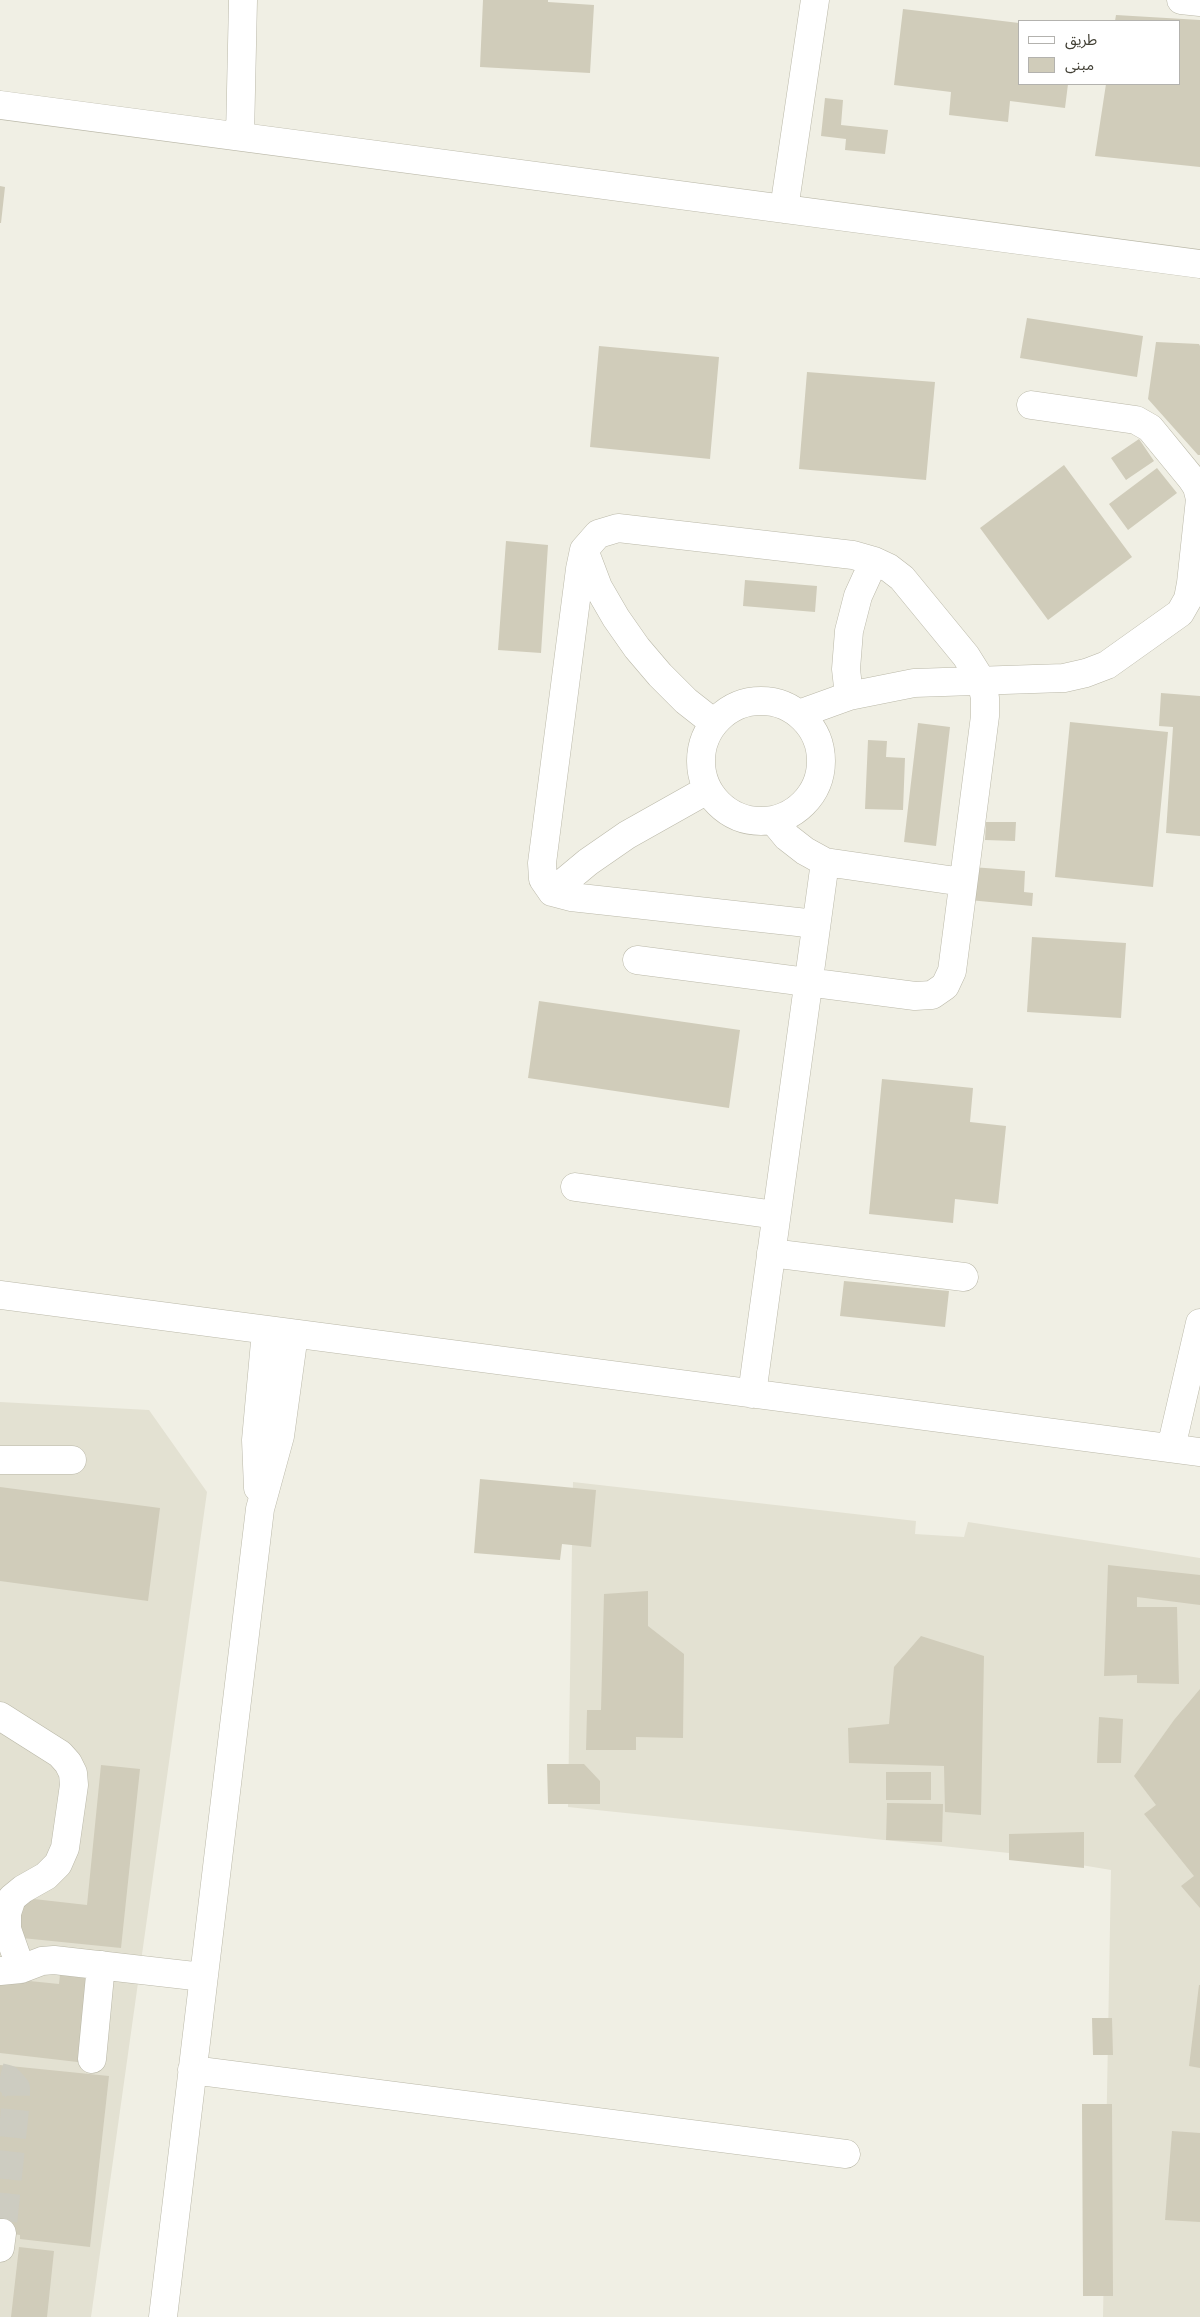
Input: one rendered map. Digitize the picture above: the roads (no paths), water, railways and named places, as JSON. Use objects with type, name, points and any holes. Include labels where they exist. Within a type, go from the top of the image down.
[{"type":"street","points":[[240,136],[243,0]]},
{"type":"street","points":[[784,209],[815,0]]},
{"type":"street","points":[[1181,0],[1200,2]]},
{"type":"street","points":[[0,105],[1200,264]]},
{"type":"street","points":[[799,714],[849,696],[914,683],[1064,678],[1086,673],[1107,665],[1180,613],[1188,599],[1191,583],[1200,499],[1197,488],[1150,428],[1136,420],[1030,405]]},
{"type":"street","points":[[637,960],[915,996],[932,995],[945,986],[952,971],[985,716],[985,698],[981,680],[966,656],[902,578],[874,561],[854,555],[618,528],[598,534],[584,550],[542,863],[543,879],[552,892],[571,897],[816,924]]},
{"type":"street","points":[[584,550],[598,587],[616,618],[637,648],[679,694],[714,723]]},
{"type":"street","points":[[849,696],[846,669],[849,631],[858,596],[874,561]]},
{"type":"street","points":[[764,700],[782,704],[799,714],[812,729],[819,746],[821,765],[816,784],[806,801],[792,813],[774,820],[754,821],[735,816],[719,805],[707,790],[702,773],[701,756],[705,738],[714,723],[727,710],[745,702],[764,700]]},
{"type":"street","points":[[552,892],[588,862],[627,835],[707,790]]},
{"type":"street","points":[[774,820],[787,837],[805,852],[824,862],[963,882]]},
{"type":"street","points":[[752,1394],[824,862]]},
{"type":"street","points":[[575,1187],[776,1215]]},
{"type":"street","points":[[771,1253],[964,1277]]},
{"type":"street","points":[[0,1295],[1200,1452]]},
{"type":"street","points":[[1171,1448],[1200,1323]]},
{"type":"street","points":[[260,1509],[256,1440],[266,1331]]},
{"type":"street","points":[[163,2317],[260,1509],[280,1436],[294,1334]]},
{"type":"street","points":[[0,1460],[72,1460]]},
{"type":"street","points":[[0,1716],[60,1754],[68,1763],[73,1773],[74,1785],[66,1848],[58,1864],[46,1876],[23,1889],[12,1898],[6,1913],[10,1970],[42,1961],[54,1960],[203,1977]]},
{"type":"street","points":[[92,2059],[101,1965]]},
{"type":"street","points":[[192,2070],[846,2154]]},
{"type":"tunnel","points":[[0,2077],[8,2079],[16,2088],[2,2233]]}]
